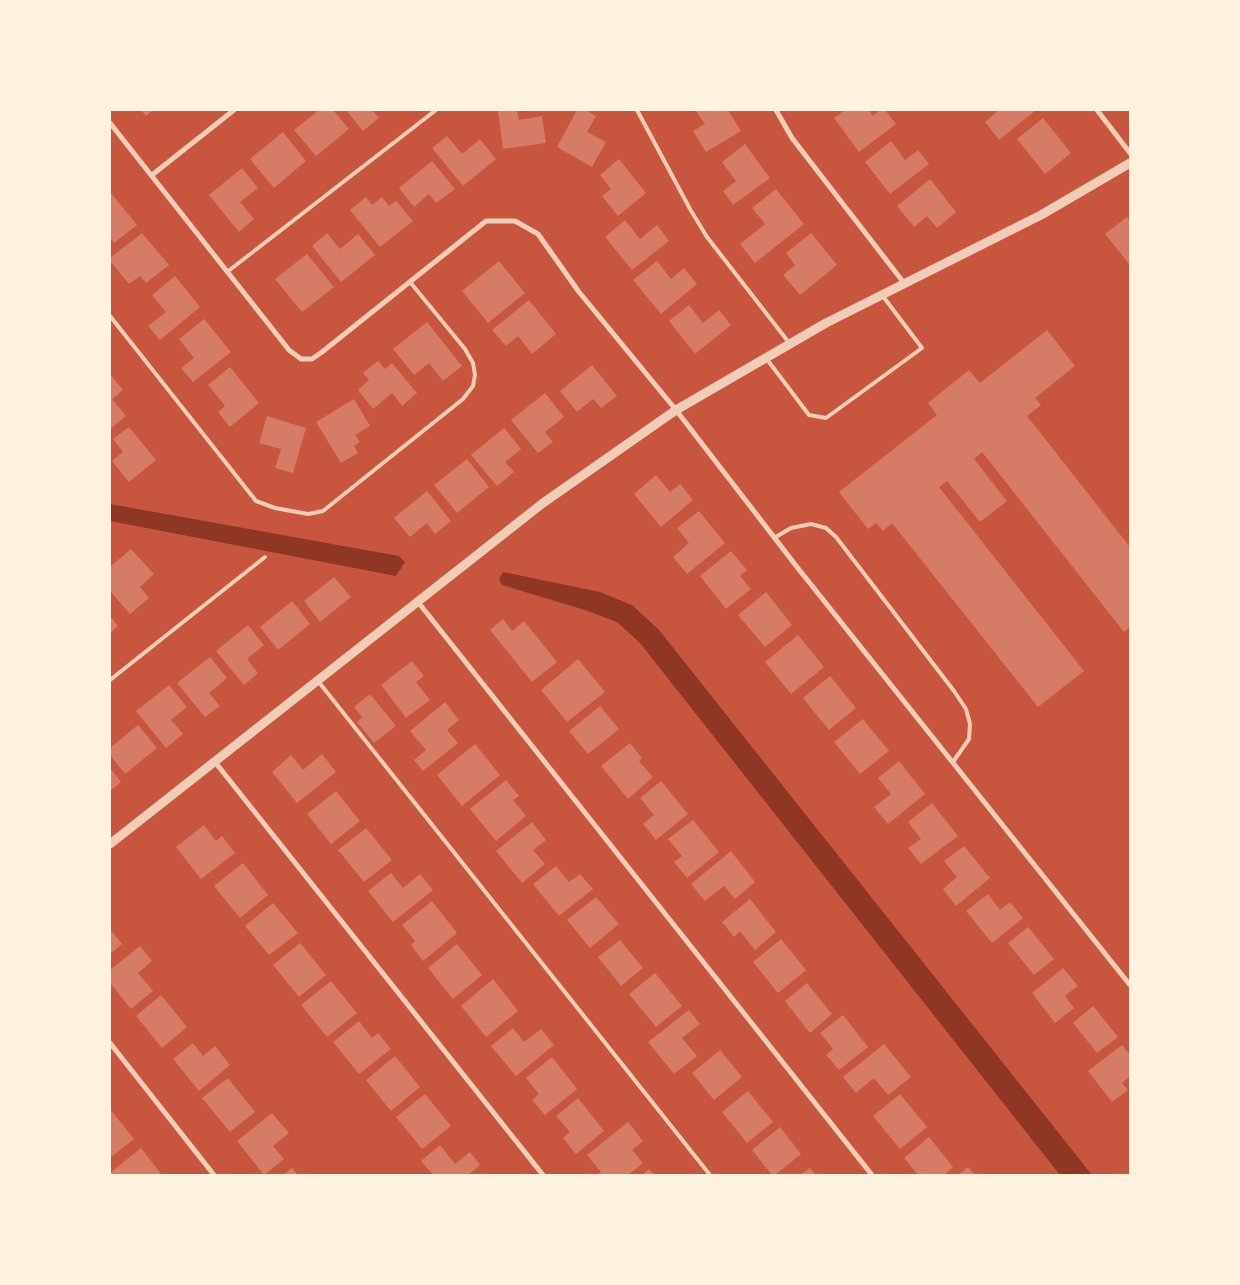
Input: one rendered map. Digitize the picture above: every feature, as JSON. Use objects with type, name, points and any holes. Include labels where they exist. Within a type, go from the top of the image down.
[{"type":"street","points":[[152,175],[234,110]]},
{"type":"street","points":[[776,110],[792,138],[904,283]]},
{"type":"street","points":[[1097,110],[1130,152]]},
{"type":"street","points":[[110,123],[289,350],[302,359],[312,359],[322,352],[486,221],[515,221],[538,234],[579,292],[676,410],[774,538],[1130,986]]},
{"type":"street","points":[[110,844],[543,503],[676,410],[826,323],[1041,215],[1130,163]]},
{"type":"street","points":[[418,602],[872,1175]]},
{"type":"street","points":[[214,762],[543,1175]]},
{"type":"street","points":[[110,1043],[214,1175]]},
{"type":"lane","points":[[228,272],[436,110]]},
{"type":"lane","points":[[637,110],[707,237],[790,344]]},
{"type":"lane","points":[[110,316],[256,501],[274,508],[308,514],[323,511],[462,399],[473,386],[475,375],[473,363],[465,349],[410,282]]},
{"type":"lane","points":[[766,358],[808,415],[826,418],[922,348],[882,295]]},
{"type":"lane","points":[[774,538],[791,528],[811,524],[826,528],[836,537],[966,709],[970,724],[969,739],[952,762]]},
{"type":"lane","points":[[110,680],[265,557]]},
{"type":"lane","points":[[318,681],[710,1175]]},
{"type":"shaded area","points":[[110,504],[399,556],[405,562],[396,576],[110,521]]},
{"type":"shaded area","points":[[503,572],[600,592],[632,605],[659,630],[1092,1175],[1060,1175],[640,643],[617,622],[585,610],[502,585],[499,579]]},
{"type":"building","points":[[141,110],[153,110],[146,116]]},
{"type":"building","points":[[319,110],[333,110],[349,129],[316,156],[294,130]]},
{"type":"building","points":[[346,110],[372,110],[379,118],[363,131]]},
{"type":"building","points":[[498,110],[517,110],[519,120],[542,116],[546,143],[503,149]]},
{"type":"building","points":[[577,110],[585,110],[596,116],[587,132],[606,142],[592,167],[557,147]]},
{"type":"building","points":[[728,110],[741,131],[706,152],[693,131],[705,124],[696,111]]},
{"type":"building","points":[[845,110],[869,110],[873,116],[880,110],[885,110],[896,124],[859,152],[834,118]]},
{"type":"building","points":[[999,110],[1036,110],[999,140],[985,122]]},
{"type":"building","points":[[1043,118],[1071,153],[1045,174],[1017,139]]},
{"type":"building","points":[[283,132],[306,161],[274,188],[250,159]]},
{"type":"building","points":[[447,136],[462,154],[480,139],[496,159],[463,186],[432,148]]},
{"type":"building","points":[[891,141],[905,160],[918,150],[929,164],[890,194],[865,162]]},
{"type":"building","points":[[745,144],[770,178],[733,205],[723,191],[736,181],[722,162]]},
{"type":"building","points":[[619,159],[646,193],[618,216],[602,196],[611,189],[600,175]]},
{"type":"building","points":[[432,161],[455,189],[436,203],[429,194],[414,207],[399,188]]},
{"type":"building","points":[[242,168],[258,188],[240,202],[254,219],[239,232],[209,195]]},
{"type":"building","points":[[930,179],[956,212],[937,228],[927,216],[914,227],[897,206]]},
{"type":"building","points":[[776,189],[804,224],[755,263],[740,244],[765,224],[752,208]]},
{"type":"building","points":[[110,192],[137,225],[114,243],[110,238]]},
{"type":"building","points":[[366,197],[372,205],[382,197],[389,206],[396,201],[413,221],[380,247],[350,210]]},
{"type":"building","points":[[1127,217],[1130,221],[1130,265],[1105,234]]},
{"type":"building","points":[[625,220],[640,239],[657,225],[669,241],[632,270],[605,237]]},
{"type":"building","points":[[142,233],[169,265],[146,283],[140,276],[129,284],[110,261],[110,258]]},
{"type":"building","points":[[327,233],[340,249],[358,234],[375,255],[341,282],[312,246]]},
{"type":"building","points":[[811,233],[837,265],[800,295],[783,275],[795,265],[786,253]]},
{"type":"building","points":[[307,254],[334,287],[302,312],[275,279]]},
{"type":"building","points":[[499,261],[525,293],[488,323],[462,291]]},
{"type":"building","points":[[657,261],[671,279],[684,268],[697,284],[661,314],[633,280]]},
{"type":"building","points":[[175,276],[200,307],[160,340],[148,326],[166,312],[152,295]]},
{"type":"building","points":[[529,300],[556,334],[532,354],[518,336],[506,346],[492,330]]},
{"type":"building","points":[[689,305],[703,323],[719,310],[731,325],[695,354],[669,321]]},
{"type":"building","points":[[204,319],[231,352],[193,382],[181,368],[194,358],[179,339]]},
{"type":"building","points":[[427,322],[462,366],[443,381],[429,363],[414,375],[393,349]]},
{"type":"building","points":[[1047,330],[1075,366],[1035,398],[1041,405],[1027,416],[1130,547],[1130,627],[1124,632],[982,452],[974,459],[1007,501],[980,522],[947,481],[939,487],[1084,671],[1038,707],[892,523],[883,531],[876,523],[868,529],[839,492],[937,415],[928,403],[969,370],[980,383]]},
{"type":"building","points":[[378,361],[385,369],[392,363],[417,393],[402,406],[392,393],[373,409],[358,390],[369,380],[363,373]]},
{"type":"building","points":[[592,365],[617,396],[601,408],[593,399],[577,412],[560,391]]},
{"type":"building","points":[[230,367],[259,403],[230,427],[218,412],[225,406],[208,385]]},
{"type":"building","points":[[110,374],[123,390],[112,399],[126,416],[110,429]]},
{"type":"building","points":[[545,393],[564,417],[545,432],[553,442],[538,453],[511,420]]},
{"type":"building","points":[[354,399],[370,426],[355,435],[360,442],[354,446],[358,453],[341,463],[316,422]]},
{"type":"building","points":[[267,416],[306,428],[293,473],[275,468],[281,449],[259,443]]},
{"type":"building","points":[[129,427],[156,460],[129,482],[112,461],[123,452],[113,439]]},
{"type":"building","points":[[504,428],[521,449],[505,462],[514,472],[497,486],[471,455]]},
{"type":"building","points":[[467,459],[489,487],[457,513],[434,485]]},
{"type":"building","points":[[656,475],[670,492],[680,484],[693,500],[661,527],[634,494]]},
{"type":"building","points":[[427,491],[451,521],[435,534],[427,523],[410,537],[394,518]]},
{"type":"building","points":[[699,511],[725,543],[687,574],[673,557],[689,543],[677,528]]},
{"type":"building","points":[[131,549],[154,574],[140,587],[149,598],[130,614],[110,591],[110,567]]},
{"type":"building","points":[[731,551],[747,570],[740,576],[751,589],[726,609],[700,576]]},
{"type":"building","points":[[334,577],[351,597],[320,622],[304,601]]},
{"type":"building","points":[[766,592],[792,625],[765,647],[738,615]]},
{"type":"building","points":[[292,601],[310,624],[278,650],[260,627]]},
{"type":"building","points":[[110,616],[118,626],[110,633]]},
{"type":"building","points":[[503,619],[512,631],[524,621],[557,662],[532,682],[490,630]]},
{"type":"building","points":[[248,625],[264,645],[247,659],[258,673],[244,685],[216,651]]},
{"type":"building","points":[[798,635],[824,667],[791,694],[765,662]]},
{"type":"building","points":[[210,657],[227,678],[209,693],[220,706],[205,717],[177,683]]},
{"type":"building","points":[[578,659],[605,692],[567,722],[541,690]]},
{"type":"building","points":[[412,661],[424,676],[416,682],[430,700],[406,718],[381,685]]},
{"type":"building","points":[[830,676],[856,708],[829,730],[803,698]]},
{"type":"building","points":[[169,685],[187,707],[171,720],[183,734],[166,748],[136,711]]},
{"type":"building","points":[[370,694],[396,726],[374,743],[357,722],[362,717],[354,707]]},
{"type":"building","points":[[445,702],[459,720],[447,730],[458,743],[423,771],[414,760],[426,750],[410,731]]},
{"type":"building","points":[[600,706],[619,729],[588,754],[569,731]]},
{"type":"building","points":[[863,719],[889,751],[860,774],[834,742]]},
{"type":"building","points":[[138,725],[157,748],[125,774],[110,755],[110,748]]},
{"type":"building","points":[[630,743],[642,758],[639,761],[653,777],[628,799],[601,766]]},
{"type":"building","points":[[475,744],[500,775],[462,806],[437,775]]},
{"type":"building","points":[[322,754],[336,772],[297,803],[272,772],[291,755],[303,770]]},
{"type":"building","points":[[899,761],[925,794],[888,824],[874,807],[891,794],[878,778]]},
{"type":"building","points":[[110,768],[121,782],[110,791]]},
{"type":"building","points":[[506,780],[519,796],[513,800],[526,816],[496,841],[470,809]]},
{"type":"building","points":[[661,781],[688,814],[656,840],[643,824],[654,815],[640,798]]},
{"type":"building","points":[[336,791],[360,821],[331,844],[307,814]]},
{"type":"building","points":[[932,803],[958,836],[921,864],[908,848],[921,839],[908,822]]},
{"type":"building","points":[[693,820],[719,852],[687,878],[674,862],[682,856],[668,839]]},
{"type":"building","points":[[532,822],[546,840],[533,850],[545,864],[522,883],[496,851]]},
{"type":"building","points":[[204,825],[216,841],[222,836],[235,853],[201,879],[176,847]]},
{"type":"building","points":[[366,828],[392,860],[364,882],[338,850]]},
{"type":"building","points":[[964,846],[990,878],[956,906],[943,889],[957,877],[944,861]]},
{"type":"building","points":[[731,851],[755,882],[735,899],[724,886],[705,901],[691,884]]},
{"type":"building","points":[[243,863],[268,895],[240,918],[214,886]]},
{"type":"building","points":[[556,866],[569,882],[580,874],[593,889],[559,916],[533,884]]},
{"type":"building","points":[[391,873],[403,888],[420,874],[433,890],[393,922],[368,891]]},
{"type":"building","points":[[988,894],[1000,910],[1010,902],[1023,918],[992,943],[966,911]]},
{"type":"building","points":[[596,897],[619,924],[590,948],[567,920]]},
{"type":"building","points":[[750,899],[776,932],[755,950],[740,931],[734,937],[722,922]]},
{"type":"building","points":[[432,901],[457,933],[423,961],[411,945],[415,941],[402,925]]},
{"type":"building","points":[[273,903],[298,933],[269,955],[245,926]]},
{"type":"building","points":[[1028,927],[1054,959],[1034,975],[1008,943]]},
{"type":"building","points":[[110,929],[122,944],[110,954]]},
{"type":"building","points":[[781,939],[806,970],[778,993],[753,962]]},
{"type":"building","points":[[620,940],[643,968],[621,986],[598,957]]},
{"type":"building","points":[[300,943],[326,975],[299,997],[273,965]]},
{"type":"building","points":[[457,944],[482,975],[453,999],[428,968]]},
{"type":"building","points":[[140,946],[152,961],[138,973],[153,991],[131,1009],[110,983],[110,970]]},
{"type":"building","points":[[1063,968],[1078,986],[1065,996],[1074,1008],[1055,1023],[1032,993]]},
{"type":"building","points":[[655,973],[682,1006],[656,1027],[629,994]]},
{"type":"building","points":[[493,979],[518,1011],[486,1037],[461,1006]]},
{"type":"building","points":[[331,981],[357,1013],[327,1037],[301,1005]]},
{"type":"building","points":[[807,983],[832,1014],[810,1033],[785,1001]]},
{"type":"building","points":[[161,995],[187,1027],[162,1048],[136,1016]]},
{"type":"building","points":[[1093,1006],[1118,1037],[1097,1053],[1073,1023]]},
{"type":"building","points":[[689,1010],[700,1024],[682,1038],[697,1056],[674,1074],[648,1042]]},
{"type":"building","points":[[843,1015],[868,1047],[839,1070],[826,1055],[833,1049],[820,1033]]},
{"type":"building","points":[[359,1021],[372,1038],[378,1033],[391,1049],[359,1074],[333,1042]]},
{"type":"building","points":[[513,1028],[524,1042],[541,1029],[554,1045],[516,1076],[491,1046]]},
{"type":"building","points":[[193,1043],[203,1056],[215,1046],[230,1065],[199,1091],[173,1059]]},
{"type":"building","points":[[884,1044],[911,1077],[888,1095],[874,1078],[856,1093],[843,1077]]},
{"type":"building","points":[[1122,1045],[1130,1055],[1130,1076],[1122,1083],[1128,1090],[1112,1102],[1088,1071]]},
{"type":"building","points":[[720,1050],[742,1077],[714,1100],[692,1073]]},
{"type":"building","points":[[395,1056],[420,1087],[391,1111],[366,1080]]},
{"type":"building","points":[[552,1057],[577,1089],[545,1115],[532,1100],[539,1094],[526,1078]]},
{"type":"building","points":[[228,1078],[255,1112],[230,1132],[202,1098]]},
{"type":"building","points":[[748,1091],[773,1122],[747,1143],[722,1112]]},
{"type":"building","points":[[425,1094],[451,1126],[422,1149],[396,1117]]},
{"type":"building","points":[[900,1094],[927,1127],[900,1149],[873,1116]]},
{"type":"building","points":[[578,1098],[604,1131],[576,1154],[563,1138],[570,1132],[556,1116]]},
{"type":"building","points":[[110,1109],[134,1139],[110,1158]]},
{"type":"building","points":[[272,1113],[289,1133],[273,1146],[284,1159],[264,1175],[237,1141]]},
{"type":"building","points":[[628,1122],[643,1141],[632,1150],[643,1163],[628,1175],[597,1175],[601,1172],[587,1155]]},
{"type":"building","points":[[780,1127],[801,1154],[775,1175],[772,1175],[752,1150]]},
{"type":"building","points":[[929,1137],[953,1167],[944,1175],[918,1175],[904,1158]]},
{"type":"building","points":[[440,1145],[455,1164],[470,1152],[480,1165],[468,1175],[433,1175],[421,1161]]},
{"type":"building","points":[[141,1148],[162,1175],[110,1175],[110,1173]]},
{"type":"building","points":[[968,1167],[975,1175],[958,1175]]},
{"type":"building","points":[[292,1168],[298,1175],[283,1175]]},
{"type":"building","points":[[810,1168],[816,1175],[800,1175]]},
{"type":"building","points":[[649,1169],[654,1175],[642,1175]]}]
